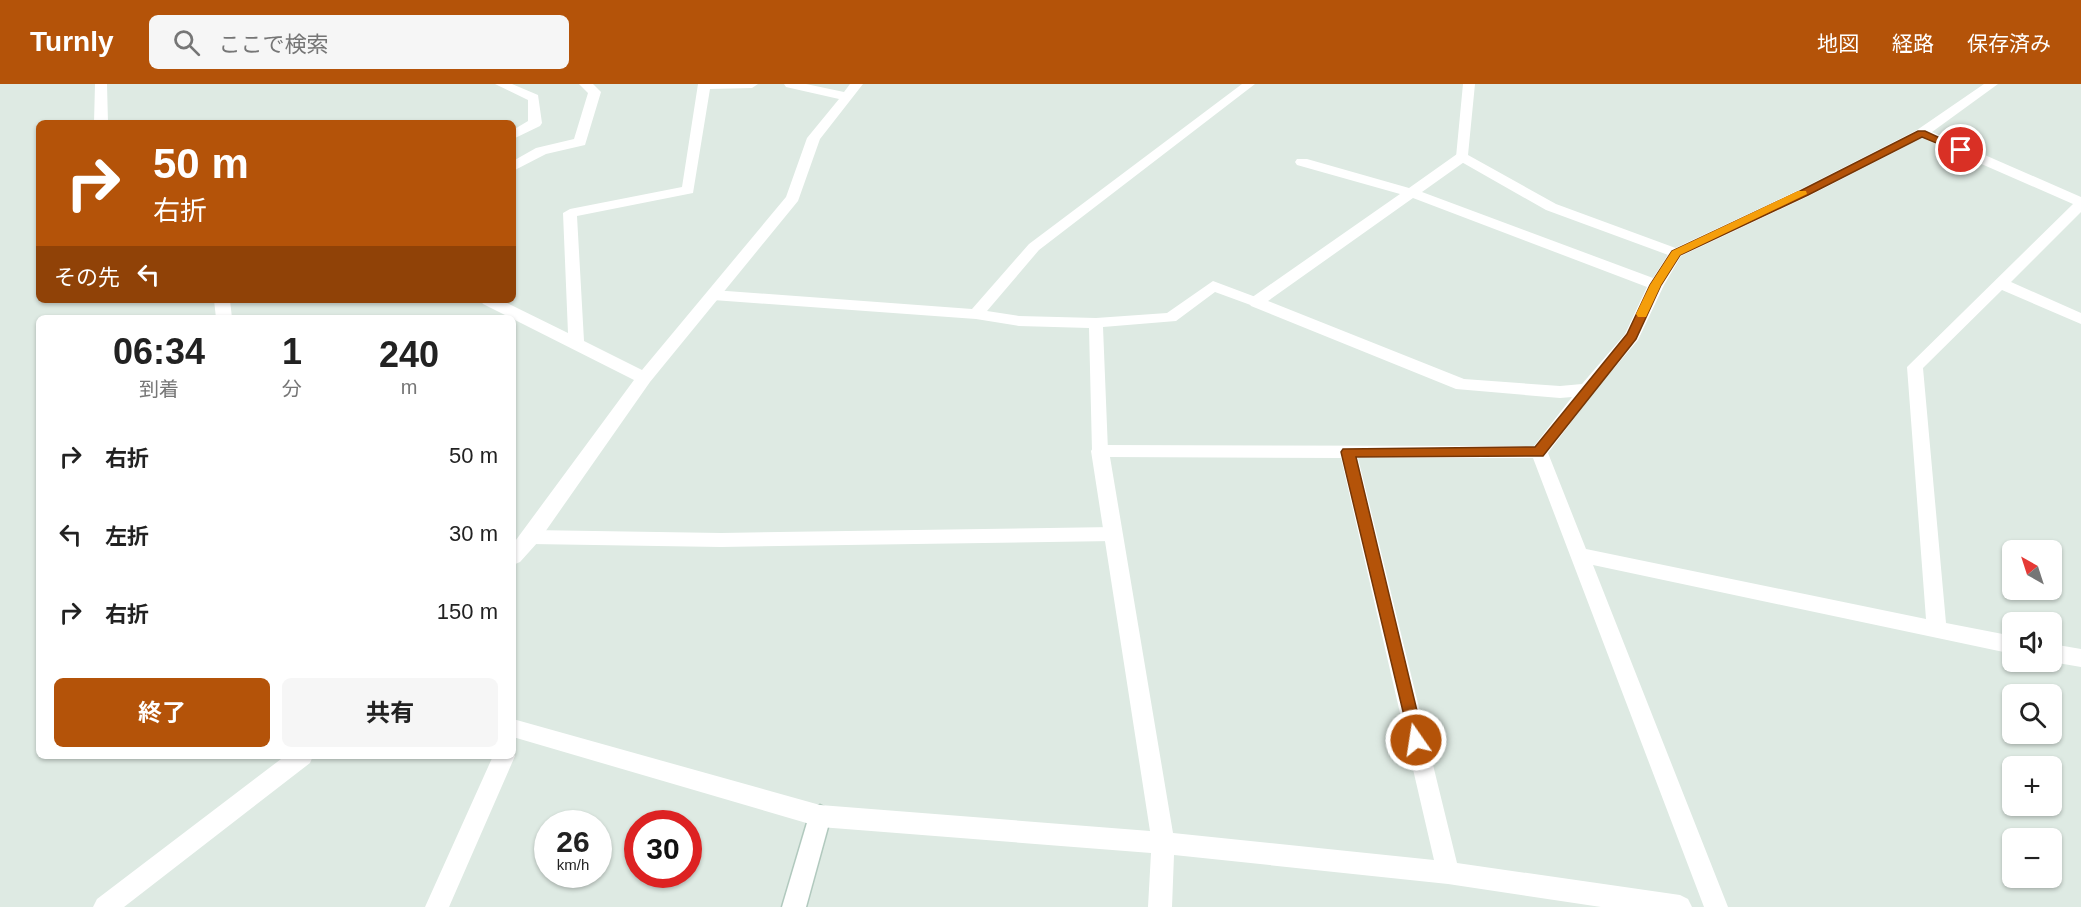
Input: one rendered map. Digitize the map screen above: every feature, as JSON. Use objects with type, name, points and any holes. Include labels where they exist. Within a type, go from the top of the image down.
[{"type":"street","points":[[101,84],[101,120]]},
{"type":"street","points":[[501,84],[534,98],[535,123],[516,133]]},
{"type":"street","points":[[516,165],[541,151],[580,142],[595,92],[585,84]]},
{"type":"street","points":[[576,344],[570,213],[688,190],[704,84],[752,84]]},
{"type":"street","points":[[790,84],[847,97]]},
{"type":"street","points":[[516,553],[531,537],[644,378],[793,198],[814,138],[857,84]]},
{"type":"street","points":[[1539,452],[1587,389],[1632,336],[1656,285],[1676,253],[1804,193],[1922,133],[1992,84]]},
{"type":"street","points":[[1922,133],[2081,203],[1915,367],[1937,629]]},
{"type":"street","points":[[1256,302],[1462,157]]},
{"type":"street","points":[[1302,162],[1412,193],[1656,285]]},
{"type":"street","points":[[2000,283],[2081,319]]},
{"type":"street","points":[[1256,302],[1462,385],[1560,392],[1587,389]]},
{"type":"street","points":[[494,303],[644,378]]},
{"type":"street","points":[[1160,907],[1163,843],[1100,451],[1539,452]]},
{"type":"street","points":[[1348,452],[1448,873]]},
{"type":"street","points":[[1539,452],[1716,907]]},
{"type":"street","points":[[1579,555],[2002,643]]},
{"type":"street","points":[[2062,654],[2081,658]]},
{"type":"street","points":[[516,733],[820,816],[1163,843],[1448,873],[1680,907]]},
{"type":"street","points":[[105,907],[298,759]]},
{"type":"street","points":[[436,907],[503,759]]},
{"type":"street","points":[[794,907],[820,816]]},
{"type":"lane","points":[[976,314],[1034,247],[1249,84]]},
{"type":"lane","points":[[1469,84],[1462,157],[1551,207],[1676,253]]},
{"type":"lane","points":[[713,295],[976,314],[1019,321],[1096,323],[1171,318],[1214,286],[1256,302]]},
{"type":"lane","points":[[1096,323],[1100,451]]},
{"type":"lane","points":[[531,537],[722,540],[1114,534]]},
{"type":"slow traffic","points":[[1642,314],[1656,285],[1676,253],[1802,194]]},
{"type":"route","points":[[1416,740],[1348,452],[1539,452],[1587,389],[1632,336],[1656,285],[1676,253],[1804,193],[1922,133],[1961,150]]}]
